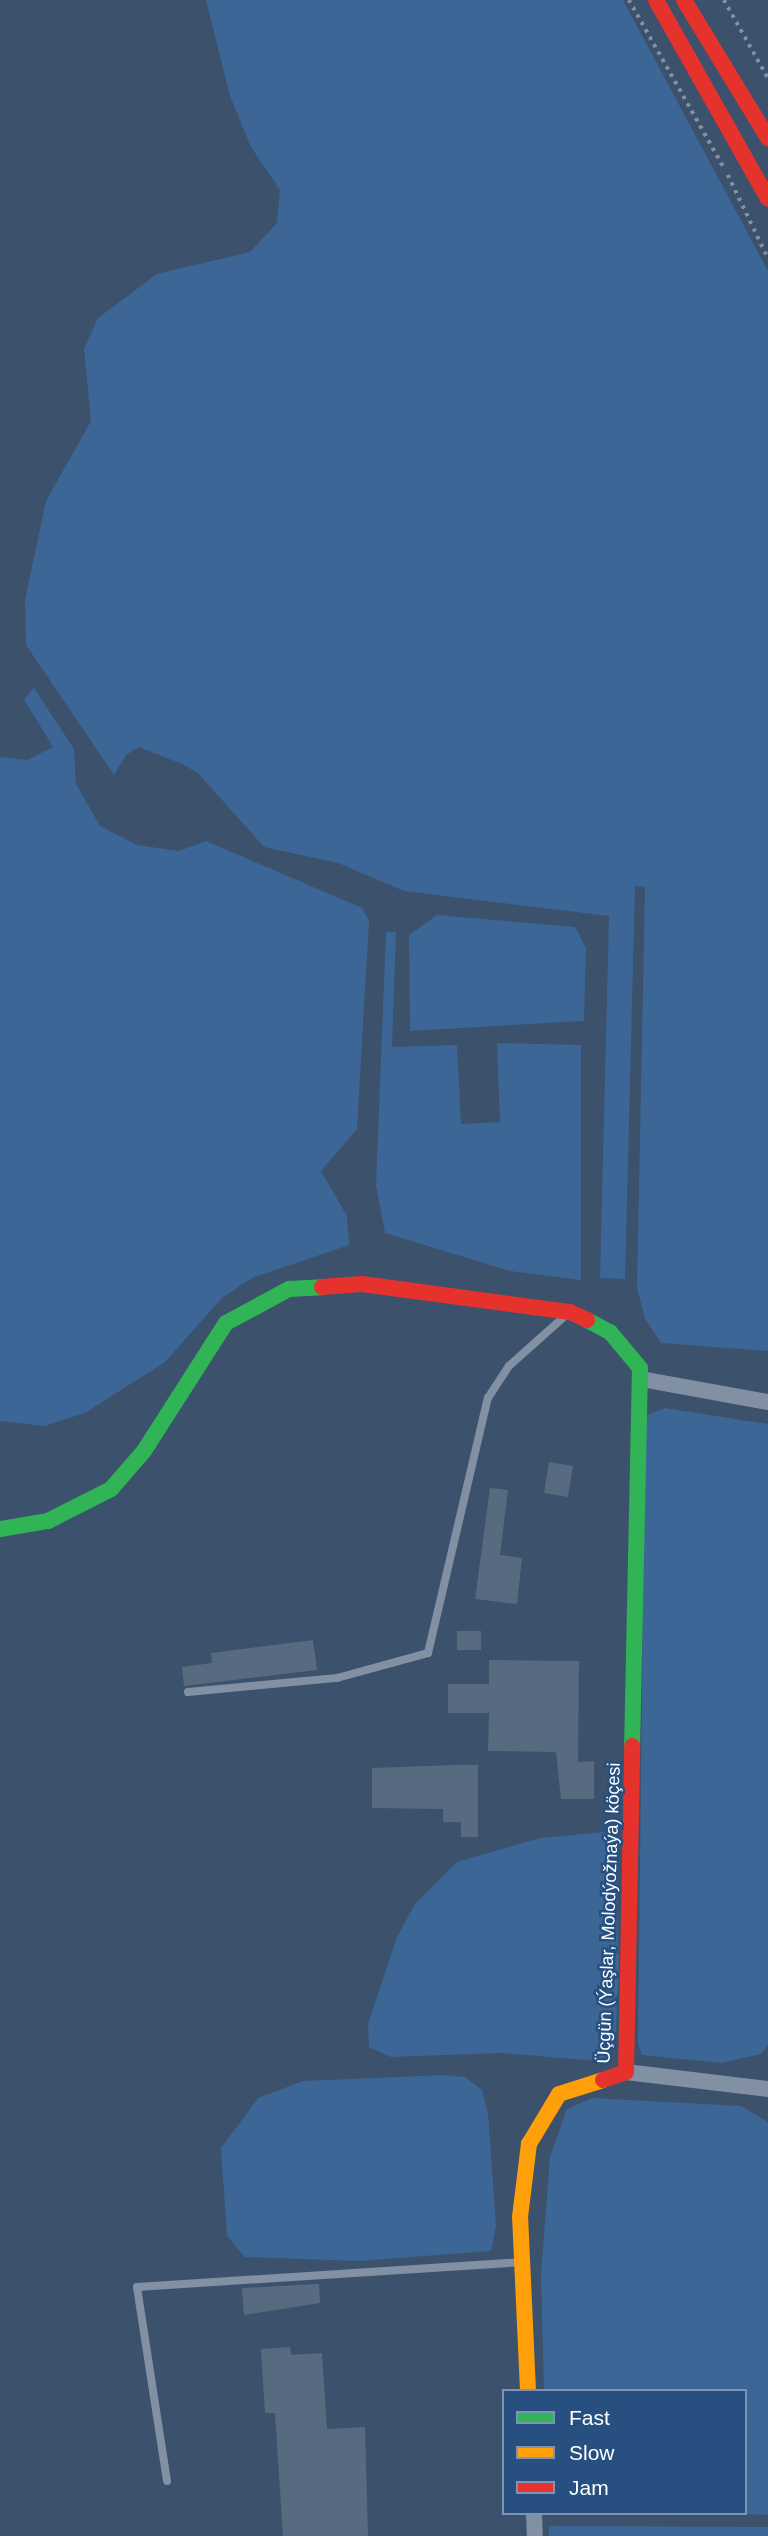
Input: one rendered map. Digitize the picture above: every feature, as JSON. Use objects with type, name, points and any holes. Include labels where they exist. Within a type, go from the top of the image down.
[{"type":"street","points":[[656,0],[768,199]]},
{"type":"street","points":[[684,0],[768,138]]},
{"type":"street","points":[[0,1529],[48,1521],[111,1489],[144,1451],[226,1323],[267,1297],[312,1284],[352,1284],[570,1312],[610,1332],[641,1379],[768,1402]]},
{"type":"street","name":"Üçgün (Ýaşlar, Molodýožnaýa) köçesi","points":[[528,2389],[522,2262],[522,2174],[537,2122],[576,2084],[626,2072],[641,1379]]},
{"type":"street","points":[[626,2072],[768,2089]]},
{"type":"street","points":[[534,2515],[535,2536]]},
{"type":"lane","points":[[188,1692],[337,1678],[428,1653],[488,1398],[530,1344],[570,1312]]},
{"type":"lane","points":[[167,2481],[137,2287],[522,2262]]},
{"type":"path","points":[[629,0],[768,258]]},
{"type":"path","points":[[724,0],[768,78]]},
{"type":"shaded area","points":[[206,0],[623,0],[768,271],[768,1351],[661,1343],[645,1319],[637,1288],[645,887],[635,886],[625,1279],[600,1278],[609,916],[404,891],[338,863],[264,847],[198,773],[182,764],[139,747],[126,755],[114,775],[26,645],[25,600],[46,501],[91,421],[84,349],[98,318],[157,274],[250,252],[277,223],[280,190],[251,147],[230,96]]},
{"type":"shaded area","points":[[34,688],[74,749],[76,784],[100,826],[137,845],[179,851],[206,841],[362,908],[369,921],[357,1129],[321,1171],[347,1216],[349,1245],[252,1278],[222,1298],[165,1362],[85,1413],[44,1426],[0,1421],[0,757],[27,760],[53,747],[24,699]]},
{"type":"shaded area","points":[[437,915],[575,927],[586,948],[584,1021],[410,1031],[409,935]]},
{"type":"shaded area","points":[[386,932],[396,932],[392,1047],[457,1045],[461,1124],[500,1122],[497,1043],[581,1045],[581,1280],[510,1271],[385,1233],[376,1185]]},
{"type":"shaded area","points":[[665,1408],[768,1424],[768,2045],[761,2054],[721,2063],[642,2055],[638,2044],[645,1416]]},
{"type":"shaded area","points":[[615,1831],[619,1964],[616,2032],[607,2056],[597,2061],[501,2053],[391,2057],[369,2047],[368,2024],[397,1937],[415,1904],[457,1862],[540,1838]]},
{"type":"shaded area","points":[[445,2075],[465,2077],[482,2090],[488,2113],[496,2225],[491,2251],[359,2261],[245,2257],[227,2236],[221,2148],[258,2098],[303,2081]]},
{"type":"shaded area","points":[[592,2098],[741,2106],[768,2122],[768,2515],[747,2514],[747,2389],[544,2389],[541,2275],[550,2157],[567,2109]]},
{"type":"shaded area","points":[[549,2526],[768,2527],[768,2536],[549,2536]]},
{"type":"building","points":[[549,1462],[573,1466],[568,1497],[544,1493]]},
{"type":"building","points":[[490,1488],[508,1490],[500,1555],[522,1558],[517,1604],[475,1599]]},
{"type":"building","points":[[457,1631],[481,1631],[481,1650],[457,1650]]},
{"type":"building","points":[[313,1640],[317,1670],[184,1686],[182,1667],[212,1663],[211,1653]]},
{"type":"building","points":[[489,1660],[579,1661],[578,1762],[594,1761],[594,1799],[561,1799],[556,1752],[488,1751],[489,1713],[448,1713],[448,1684],[489,1684]]},
{"type":"building","points":[[478,1765],[478,1837],[461,1837],[461,1822],[443,1822],[443,1809],[372,1808],[372,1768]]},
{"type":"building","points":[[319,2284],[320,2303],[244,2315],[242,2288]]},
{"type":"building","points":[[290,2347],[291,2355],[322,2353],[327,2429],[365,2427],[368,2536],[283,2536],[275,2413],[265,2413],[261,2349]]},
{"type":"traffic: fast","points":[[0,1529],[48,1521],[111,1489],[144,1451],[226,1323],[289,1289],[322,1287]]},
{"type":"traffic: fast","points":[[587,1320],[610,1332],[640,1368],[632,1746]]},
{"type":"traffic: slow","points":[[528,2389],[520,2217],[529,2144],[559,2094],[603,2080]]},
{"type":"traffic: jam","points":[[656,0],[768,199]]},
{"type":"traffic: jam","points":[[684,0],[768,138]]},
{"type":"traffic: jam","points":[[322,1287],[362,1284],[570,1312],[587,1320]]},
{"type":"traffic: jam","points":[[603,2080],[626,2072],[632,1746]]}]
